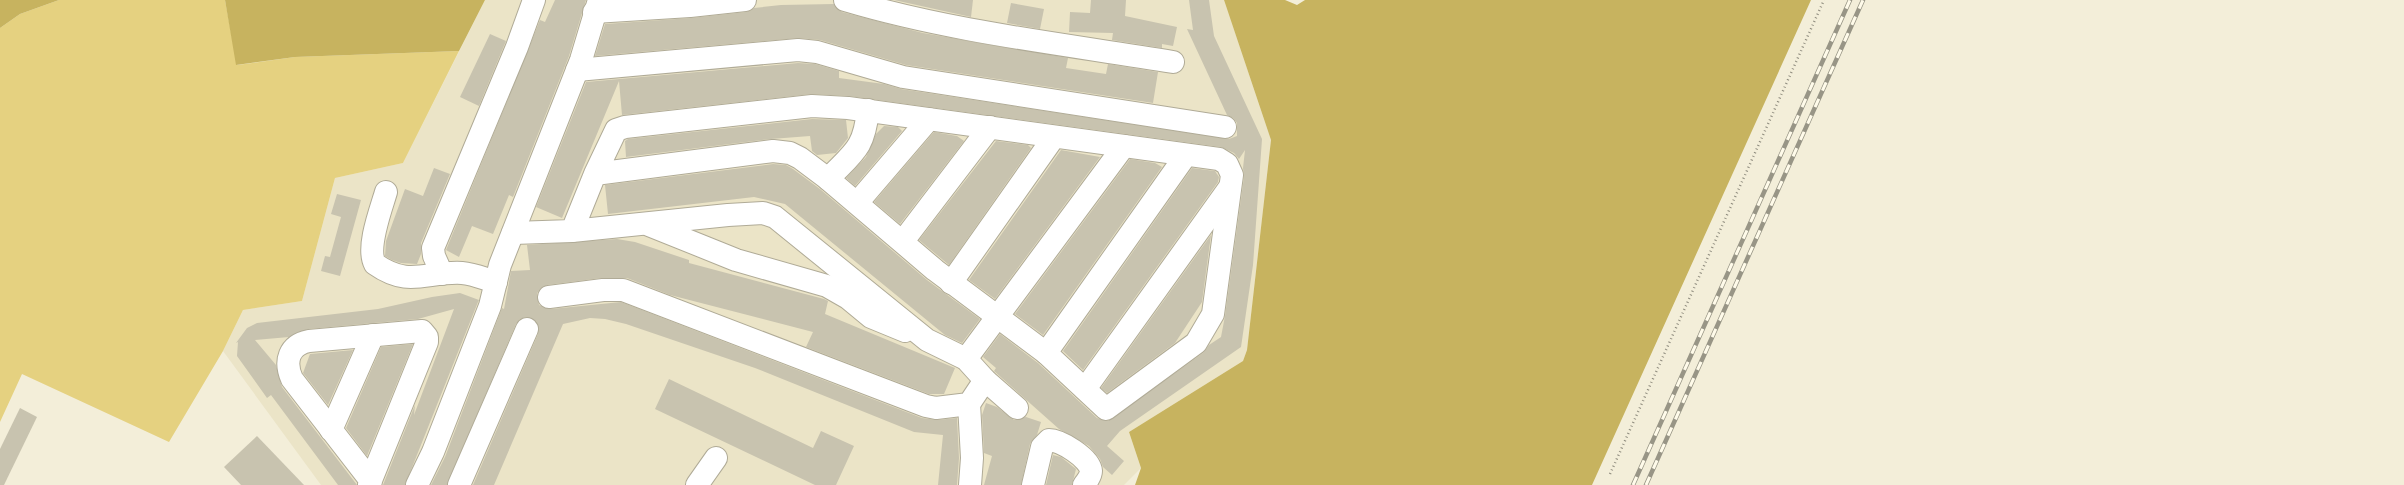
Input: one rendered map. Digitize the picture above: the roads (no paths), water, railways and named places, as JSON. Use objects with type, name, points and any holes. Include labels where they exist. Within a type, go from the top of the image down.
[{"type":"street","points":[[442,274],[434,256],[433,248],[517,47],[534,0]]},
{"type":"street","points":[[417,485],[433,452],[490,306],[496,282],[513,233],[577,70],[596,6],[690,6],[745,0]]},
{"type":"street","points":[[845,0],[888,13],[977,30],[1173,62]]},
{"type":"street","points":[[577,70],[804,51],[817,52],[903,77],[1225,127]]},
{"type":"street","points":[[572,231],[595,174],[613,134],[625,127],[812,106],[868,110],[1219,159],[1227,164],[1232,175],[1232,184],[1213,314],[1202,336],[1196,343],[1106,409],[1046,353],[951,283],[903,241],[828,179],[800,158],[777,151],[595,174]]},
{"type":"street","points":[[828,179],[860,145],[866,128],[868,110]]},
{"type":"street","points":[[857,204],[929,119]]},
{"type":"street","points":[[903,241],[990,127]]},
{"type":"street","points":[[951,283],[1054,137]]},
{"type":"street","points":[[966,359],[999,317],[1124,146]]},
{"type":"street","points":[[1046,353],[1186,154]]},
{"type":"street","points":[[1085,390],[1232,184]]},
{"type":"street","points":[[386,192],[378,218],[372,251],[372,258],[375,264],[397,276],[408,278],[442,274],[472,275],[496,282]]},
{"type":"street","points":[[513,233],[572,231],[763,213],[774,217],[927,340]]},
{"type":"street","points":[[646,224],[736,260],[827,286],[848,298],[870,317],[927,340],[966,359],[985,380],[1017,408]]},
{"type":"street","points":[[550,297],[603,290],[622,290],[926,406],[936,408],[969,404]]},
{"type":"street","points":[[459,485],[527,329]]},
{"type":"street","points":[[422,331],[427,336],[427,342],[370,483],[332,430],[292,379],[288,361],[290,352],[299,343],[309,340],[422,331]]},
{"type":"street","points":[[332,430],[373,335]]},
{"type":"street","points":[[970,485],[972,458],[969,404],[985,380]]},
{"type":"street","points":[[1033,485],[1042,447],[1049,440],[1055,440],[1064,443],[1091,469],[1090,475],[1084,485]]},
{"type":"street","points":[[697,485],[716,458]]},
{"type":"railway","points":[[1633,485],[1850,0]]},
{"type":"railway","points":[[1646,485],[1863,0]]}]
